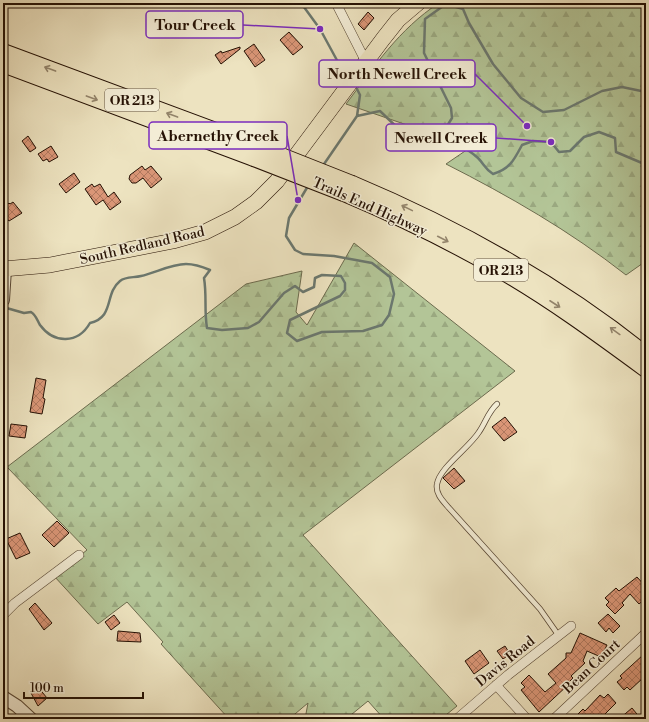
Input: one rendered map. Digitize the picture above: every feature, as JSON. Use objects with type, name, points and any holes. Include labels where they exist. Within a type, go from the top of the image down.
[{"type":"highway","name":"Trails End Highway","points":[[3,52],[348,188],[397,203],[485,247],[574,302],[646,355]]},
{"type":"highway","name":"Trails End Highway","points":[[3,64],[257,153]]},
{"type":"highway","name":"Trails End Highway","points":[[348,188],[496,267],[578,319],[646,369]]},
{"type":"main road","name":"South Redland Road","points":[[4,269],[50,265],[173,241],[205,232],[228,221],[256,202],[277,181],[398,20],[418,3]]},
{"type":"street","points":[[336,3],[366,62]]},
{"type":"street","points":[[3,299],[4,269]]},
{"type":"street","points":[[3,615],[15,603],[79,555]]},
{"type":"street","name":"Davis Road","points":[[457,719],[496,684],[571,626]]},
{"type":"street","name":"Bean Court","points":[[554,719],[646,633]]},
{"type":"street","points":[[496,684],[528,719]]},
{"type":"street","points":[[3,697],[18,706],[31,719]]},
{"type":"lane","points":[[497,404],[491,410],[473,441],[441,475],[437,484],[437,491],[452,512],[540,609],[559,636]]},
{"type":"green space","points":[[439,3],[646,3],[646,261],[626,275],[605,259],[539,215],[446,164],[471,147],[346,104],[399,37],[425,13]]},
{"type":"green space","points":[[354,243],[515,371],[303,535],[457,706],[441,719],[384,719],[368,701],[346,719],[305,719],[308,703],[289,719],[229,719],[161,644],[163,642],[127,602],[98,624],[54,576],[87,550],[7,467],[246,284],[302,271],[296,312],[307,325]]},
{"type":"building","points":[[368,12],[374,18],[364,30],[358,24]]},
{"type":"building","points":[[289,32],[303,47],[293,55],[280,40]]},
{"type":"building","points":[[254,44],[265,60],[255,67],[244,51]]},
{"type":"building","points":[[240,47],[240,49],[221,64],[215,55],[221,51],[222,53]]},
{"type":"building","points":[[28,136],[36,148],[30,152],[22,141]]},
{"type":"building","points":[[51,146],[58,157],[49,162],[47,159],[43,161],[38,154]]},
{"type":"building","points":[[142,166],[145,170],[151,166],[162,179],[151,188],[143,178],[136,183],[132,183],[129,179],[130,175]]},
{"type":"building","points":[[74,173],[80,182],[66,193],[59,184]]},
{"type":"building","points":[[92,184],[94,187],[100,184],[108,197],[114,192],[121,202],[110,210],[103,200],[96,205],[85,189]]},
{"type":"building","points":[[13,202],[22,213],[9,221],[3,214],[3,208],[9,203],[10,204]]},
{"type":"building","points":[[36,378],[46,380],[43,398],[45,399],[42,414],[30,412]]},
{"type":"building","points":[[505,417],[517,432],[504,441],[492,427]]},
{"type":"building","points":[[11,424],[27,426],[25,438],[9,436]]},
{"type":"building","points":[[454,468],[465,481],[454,489],[443,478]]},
{"type":"building","points":[[57,521],[69,533],[54,547],[42,535]]},
{"type":"building","points":[[20,533],[30,553],[16,559],[6,539]]},
{"type":"building","points":[[637,577],[646,587],[646,598],[639,604],[630,594],[622,603],[624,605],[615,614],[606,605],[609,602],[605,598],[616,588],[619,591]]},
{"type":"building","points":[[35,603],[52,623],[44,630],[29,609]]},
{"type":"building","points":[[608,614],[620,626],[613,633],[609,628],[606,632],[598,623]]},
{"type":"building","points":[[114,615],[120,623],[111,630],[105,622]]},
{"type":"building","points":[[118,631],[140,633],[141,642],[117,641]]},
{"type":"building","points":[[580,633],[607,645],[601,657],[587,651],[583,661],[585,663],[571,676],[573,678],[568,683],[569,684],[539,712],[521,690],[525,687],[521,683],[529,675],[545,692],[556,683],[548,674],[566,658],[566,653],[571,653]]},
{"type":"building","points":[[505,646],[510,654],[503,659],[497,651]]},
{"type":"building","points":[[480,650],[489,663],[474,674],[465,661]]},
{"type":"building","points":[[643,655],[646,658],[646,682],[643,678],[630,690],[627,687],[624,690],[617,682],[622,678],[620,676]]},
{"type":"building","points":[[38,687],[47,698],[38,706],[31,693]]},
{"type":"building","points":[[608,694],[616,703],[600,719],[580,719],[577,715],[583,709],[585,711],[600,695],[604,698]]},
{"type":"building","points":[[632,708],[641,719],[619,719]]},
{"type":"waterway","points":[[301,3],[320,29],[345,75]]},
{"type":"waterway","points":[[322,167],[357,116],[380,111],[405,135],[420,140],[439,139],[452,118],[451,108],[424,53],[425,19],[446,4],[463,9],[469,23],[493,64],[521,98],[543,112],[564,110],[602,91],[622,87],[646,92]]},
{"type":"waterway","points":[[356,87],[360,95],[357,116]]},
{"type":"waterway","points":[[439,139],[455,144],[469,151],[493,174],[508,167],[522,145],[533,141],[551,142],[559,152],[570,151],[584,137],[599,132],[615,138],[616,152],[642,163],[646,167]]},
{"type":"waterway","points":[[3,307],[24,313],[31,312],[40,325],[52,336],[66,339],[73,338],[85,330],[90,323],[103,316],[115,286],[122,279],[138,277],[175,265],[186,264],[210,270],[204,278],[207,328],[222,330],[248,328],[259,322],[284,293],[295,286],[303,292],[314,287],[315,278],[322,275],[341,276],[345,283],[345,290],[340,296],[290,320],[287,333],[297,341],[322,332],[363,331],[382,325],[389,315],[394,294],[390,277],[372,263],[334,256],[303,254],[295,250],[286,236],[289,218],[308,186]]},
{"type":"place","name":"Tour Creek","points":[[320,29]]},
{"type":"place","name":"North Newell Creek","points":[[527,126]]},
{"type":"place","name":"Newell Creek","points":[[551,142]]},
{"type":"place","name":"Abernethy Creek","points":[[298,200]]}]
